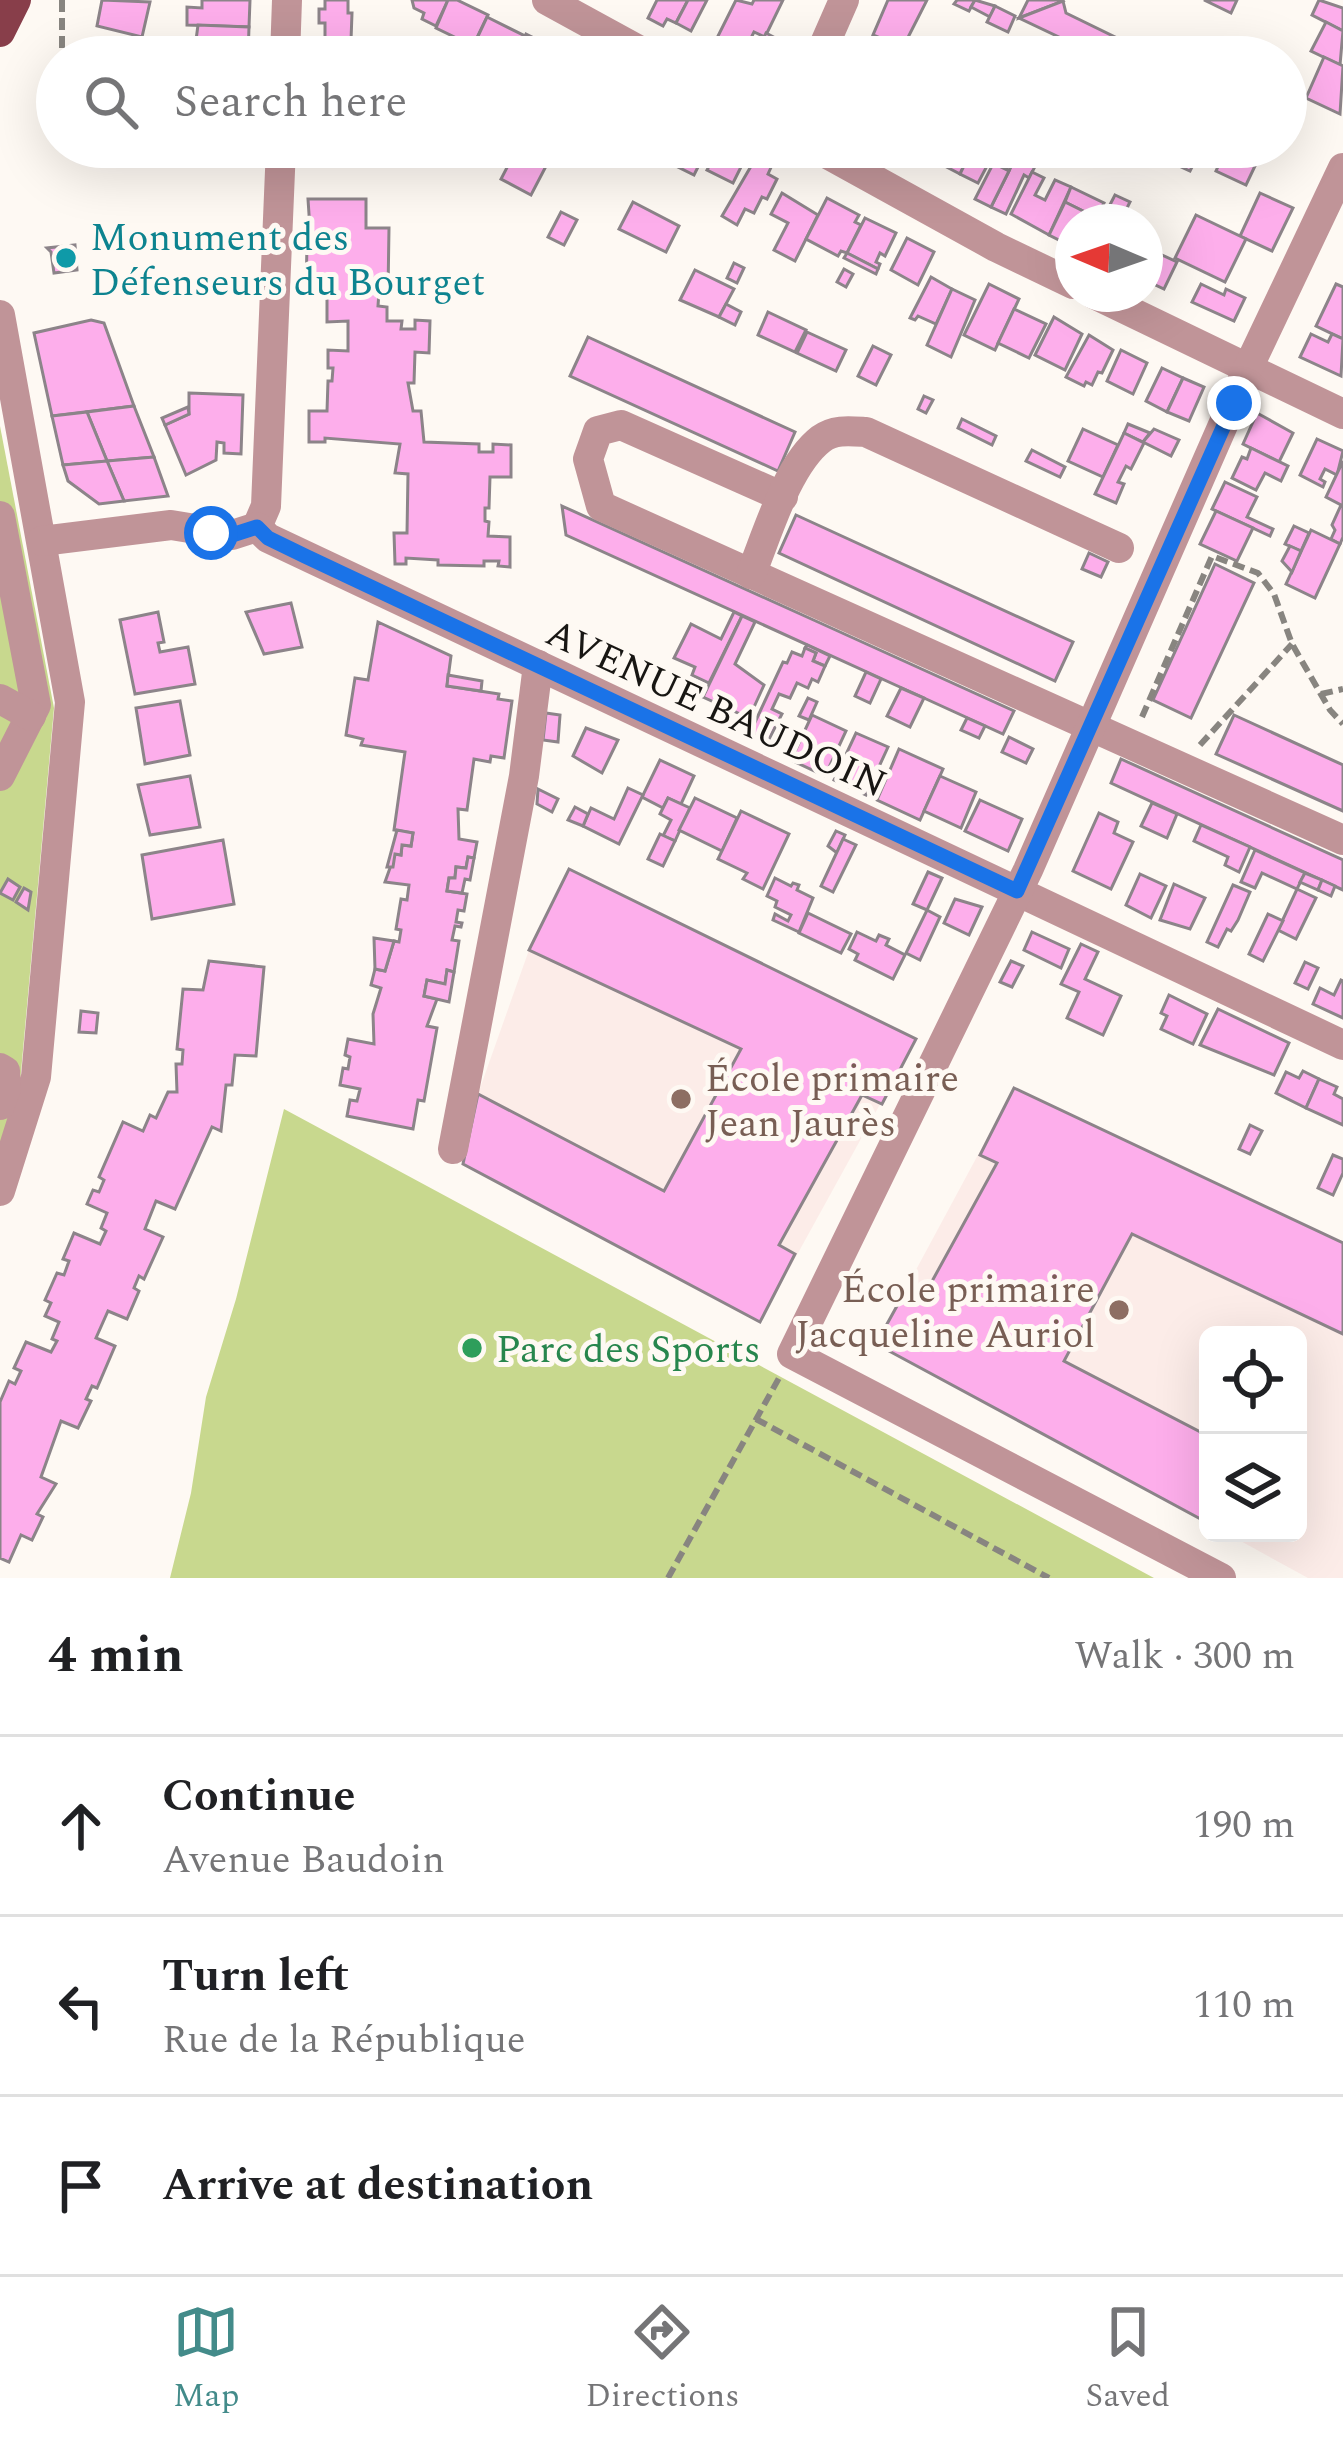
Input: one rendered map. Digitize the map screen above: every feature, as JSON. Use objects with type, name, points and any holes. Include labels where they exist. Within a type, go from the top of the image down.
[{"type":"main road","points":[[0,32],[16,0]]},
{"type":"street","points":[[286,36],[287,0]]},
{"type":"street","points":[[547,0],[613,36]]},
{"type":"street","points":[[828,36],[844,0]]},
{"type":"street","points":[[42,541],[171,525],[232,535],[257,527],[266,506],[280,168]]},
{"type":"street","points":[[852,168],[1055,275]]},
{"type":"street","points":[[1222,1578],[792,1354],[1017,891],[1248,368],[1343,168]]},
{"type":"street","points":[[1131,312],[1343,414]]},
{"type":"street","points":[[0,315],[70,702],[36,1077],[0,1192]]},
{"type":"street","points":[[783,497],[621,425],[598,431],[588,460],[601,506],[1343,841]]},
{"type":"street","points":[[751,574],[804,457],[823,437],[843,430],[866,432],[1119,548]]},
{"type":"street","points":[[0,516],[36,705],[0,776]]},
{"type":"street","name":"AVENUE BAUDOIN","points":[[257,527],[268,538],[1343,1045]]},
{"type":"street","points":[[0,659],[31,676]]},
{"type":"street","points":[[453,1150],[524,776],[538,665]]},
{"type":"street","points":[[0,699],[31,716]]},
{"type":"street","points":[[0,1068],[5,1071],[5,1089],[0,1105]]},
{"type":"path","points":[[62,0],[62,36]]},
{"type":"path","points":[[1131,742],[1212,556],[1258,573],[1274,594],[1292,644],[1343,724]]},
{"type":"path","points":[[1182,766],[1292,644]]},
{"type":"path","points":[[1321,694],[1343,689]]},
{"type":"path","points":[[668,1578],[792,1354]]},
{"type":"path","points":[[756,1419],[1049,1578]]},
{"type":"shaded area","name":"École primaire Jean Jaurès","points":[[569,869],[916,1039],[760,1322],[463,1164],[478,1094],[529,950]]},
{"type":"shaded area","name":"École primaire Jacqueline Auriol","points":[[1014,1088],[1343,1243],[1343,1578],[1308,1578],[1242,1542],[1307,1542],[1307,1326],[1199,1326],[1199,1518],[876,1344]]},
{"type":"green space","points":[[0,426],[54,708],[18,1105],[0,1154]]},
{"type":"green space","name":"Parc des Sports","points":[[284,1109],[1154,1578],[170,1578],[191,1493],[206,1397]]},
{"type":"building","points":[[102,0],[150,2],[142,36],[97,26]]},
{"type":"building","points":[[202,0],[250,0],[249,27],[187,25],[187,7],[202,8]]},
{"type":"building","points":[[325,0],[348,0],[351,36],[325,36],[319,9],[325,9]]},
{"type":"building","points":[[412,0],[448,0],[436,26],[422,19],[424,13],[414,8]]},
{"type":"building","points":[[448,0],[488,15],[478,36],[452,36],[436,28]]},
{"type":"building","points":[[657,0],[688,0],[676,23],[667,19],[663,26],[648,18]]},
{"type":"building","points":[[688,0],[707,0],[691,31],[676,23]]},
{"type":"building","points":[[736,0],[752,4],[754,0],[783,0],[765,36],[754,32],[752,36],[718,36]]},
{"type":"building","points":[[888,0],[927,0],[909,36],[873,35]]},
{"type":"building","points":[[975,0],[969,11],[954,4]]},
{"type":"building","points":[[975,0],[995,6],[990,17],[971,7]]},
{"type":"building","points":[[1028,0],[1062,0],[1063,1],[1019,18]]},
{"type":"building","points":[[1204,0],[1237,0],[1231,13]]},
{"type":"building","points":[[1319,0],[1343,8],[1343,31],[1312,15]]},
{"type":"building","points":[[1063,1],[1066,13],[1113,36],[1057,36],[1019,18]]},
{"type":"building","points":[[995,6],[1015,16],[1008,32],[987,22]]},
{"type":"building","points":[[487,17],[525,36],[478,36]]},
{"type":"building","points":[[1326,22],[1343,31],[1340,65],[1311,51]]},
{"type":"building","points":[[198,25],[249,27],[249,36],[197,36]]},
{"type":"building","points":[[1324,57],[1343,66],[1340,114],[1307,96]]},
{"type":"building","points":[[507,168],[545,168],[531,195],[501,179]]},
{"type":"building","points":[[708,168],[740,168],[733,183]]},
{"type":"building","points":[[750,168],[771,168],[768,174],[777,179],[754,213],[745,209],[737,225],[722,216]]},
{"type":"building","points":[[963,168],[986,168],[978,183],[960,174]]},
{"type":"building","points":[[991,168],[1009,171],[991,207],[975,199]]},
{"type":"building","points":[[1010,168],[1034,168],[1029,178],[1024,175],[1006,214],[991,207]]},
{"type":"building","points":[[1217,168],[1254,168],[1246,185]]},
{"type":"building","points":[[1032,172],[1044,178],[1035,195],[1045,200],[1055,180],[1071,187],[1063,204],[1055,204],[1049,235],[1011,214]]},
{"type":"building","points":[[1071,187],[1104,203],[1069,204],[1065,202]]},
{"type":"building","points":[[782,193],[818,215],[795,261],[774,250],[788,223],[771,214]]},
{"type":"building","points":[[1260,193],[1293,208],[1272,251],[1240,236]]},
{"type":"building","points":[[1115,195],[1130,202],[1129,204],[1110,204]]},
{"type":"building","points":[[827,198],[859,215],[855,222],[861,225],[847,253],[841,251],[838,256],[806,239]]},
{"type":"building","points":[[308,199],[366,199],[366,228],[389,228],[388,292],[379,292],[378,306],[387,307],[387,321],[402,321],[401,329],[415,329],[415,320],[430,321],[429,353],[415,352],[414,383],[408,383],[413,411],[421,411],[424,442],[479,444],[479,452],[493,452],[493,444],[511,445],[511,477],[490,477],[489,508],[485,508],[488,536],[510,537],[510,567],[498,566],[499,561],[484,561],[484,566],[438,565],[438,560],[406,558],[406,564],[395,564],[394,533],[407,533],[408,474],[395,473],[400,444],[325,438],[325,442],[309,442],[309,411],[327,411],[333,368],[328,368],[328,350],[348,351],[348,321],[327,322],[327,291],[306,290],[307,244],[311,244]]},
{"type":"building","points":[[633,202],[679,226],[666,252],[619,229]]},
{"type":"building","points":[[561,212],[577,220],[564,245],[548,237]]},
{"type":"building","points":[[1196,215],[1246,239],[1225,282],[1175,258]]},
{"type":"building","points":[[865,218],[896,233],[885,256],[880,253],[878,269],[847,253]]},
{"type":"building","points":[[907,238],[934,252],[918,285],[891,270]]},
{"type":"building","points":[[75,245],[77,270],[54,273],[47,248]]},
{"type":"building","points":[[847,253],[878,269],[876,274],[844,258]]},
{"type":"building","points":[[1163,255],[1177,262],[1163,289]]},
{"type":"building","points":[[734,263],[744,268],[737,283],[727,278]]},
{"type":"building","points":[[844,269],[853,274],[846,287],[837,282]]},
{"type":"building","points":[[695,270],[734,289],[719,317],[680,300]]},
{"type":"building","points":[[931,277],[952,289],[936,324],[918,316],[910,318]]},
{"type":"building","points":[[989,284],[1019,299],[995,350],[964,335]]},
{"type":"building","points":[[1201,284],[1245,298],[1234,321],[1192,302]]},
{"type":"building","points":[[1336,284],[1343,287],[1343,339],[1316,326]]},
{"type":"building","points":[[952,289],[975,300],[951,357],[927,345]]},
{"type":"building","points":[[726,304],[741,312],[735,325],[719,317]]},
{"type":"building","points":[[1014,309],[1046,324],[1029,358],[998,343]]},
{"type":"building","points":[[768,312],[806,330],[795,352],[758,335]]},
{"type":"building","points":[[1054,317],[1082,334],[1065,370],[1035,355]]},
{"type":"building","points":[[91,320],[104,323],[134,406],[52,416],[34,333]]},
{"type":"building","points":[[807,332],[846,350],[836,371],[797,353]]},
{"type":"building","points":[[1311,334],[1328,342],[1332,334],[1343,339],[1341,376],[1300,357]]},
{"type":"building","points":[[1089,335],[1113,350],[1102,373],[1098,372],[1092,385],[1086,382],[1084,386],[1066,377]]},
{"type":"building","points":[[588,337],[795,432],[778,471],[570,376]]},
{"type":"building","points":[[873,346],[891,355],[876,385],[858,376]]},
{"type":"building","points":[[1121,350],[1147,363],[1133,394],[1107,381]]},
{"type":"building","points":[[1162,368],[1183,378],[1167,412],[1146,401]]},
{"type":"building","points":[[1183,378],[1204,387],[1189,421],[1167,412]]},
{"type":"building","points":[[189,393],[243,395],[241,454],[224,453],[224,443],[217,442],[216,460],[186,475],[165,425],[189,414]]},
{"type":"building","points":[[924,396],[933,400],[926,413],[918,409]]},
{"type":"building","points":[[134,406],[154,457],[107,461],[87,412]]},
{"type":"building","points":[[188,407],[189,414],[165,425],[162,418]]},
{"type":"building","points":[[87,412],[107,461],[63,465],[52,416]]},
{"type":"building","points":[[1257,413],[1293,433],[1279,462],[1243,444]]},
{"type":"building","points":[[962,419],[996,436],[992,445],[958,428]]},
{"type":"building","points":[[1128,424],[1150,433],[1143,442],[1124,433]]},
{"type":"building","points":[[1083,429],[1118,445],[1103,477],[1068,461]]},
{"type":"building","points":[[1154,429],[1179,440],[1171,456],[1143,442]]},
{"type":"building","points":[[1124,433],[1144,443],[1131,469],[1126,466],[1118,482],[1124,484],[1116,503],[1095,494]]},
{"type":"building","points":[[1317,439],[1343,451],[1337,475],[1325,469],[1320,479],[1325,482],[1323,487],[1300,475]]},
{"type":"building","points":[[1251,448],[1288,466],[1281,481],[1265,473],[1256,490],[1232,478]]},
{"type":"building","points":[[1032,450],[1065,467],[1060,477],[1026,461]]},
{"type":"building","points":[[154,457],[168,496],[124,501],[107,461]]},
{"type":"building","points":[[107,461],[124,501],[99,504],[68,481],[63,465]]},
{"type":"building","points":[[1343,461],[1340,544],[1331,539],[1341,505],[1326,497]]},
{"type":"building","points":[[1225,482],[1257,497],[1247,517],[1273,529],[1270,536],[1212,509]]},
{"type":"building","points":[[562,506],[1014,711],[1003,734],[566,535]]},
{"type":"building","points":[[1216,511],[1253,528],[1237,561],[1200,544]]},
{"type":"building","points":[[796,515],[1073,642],[1055,681],[779,553]]},
{"type":"building","points":[[1294,526],[1309,533],[1301,551],[1285,544]]},
{"type":"building","points":[[1311,530],[1340,544],[1315,598],[1286,584]]},
{"type":"building","points":[[1290,546],[1301,551],[1292,572],[1282,561]]},
{"type":"building","points":[[1089,553],[1108,562],[1101,577],[1082,569]]},
{"type":"building","points":[[1215,564],[1254,583],[1191,718],[1153,700]]},
{"type":"building","points":[[291,603],[302,647],[264,654],[246,612]]},
{"type":"building","points":[[158,612],[164,642],[158,643],[160,652],[188,647],[195,684],[135,694],[120,620]]},
{"type":"building","points":[[734,612],[742,616],[709,683],[692,675],[695,667],[674,658],[691,624],[721,639]]},
{"type":"building","points":[[742,616],[755,622],[735,664],[764,685],[749,718],[703,697]]},
{"type":"building","points":[[378,622],[451,656],[447,686],[499,694],[498,699],[512,701],[504,758],[474,759],[467,810],[458,809],[459,839],[477,842],[474,858],[468,857],[466,868],[456,867],[455,878],[449,878],[447,891],[467,894],[464,911],[458,910],[456,922],[461,927],[455,926],[452,940],[459,941],[454,972],[447,970],[445,984],[427,980],[424,996],[437,999],[427,1026],[437,1028],[424,1101],[418,1100],[413,1129],[347,1116],[350,1100],[357,1101],[360,1089],[340,1085],[343,1068],[348,1069],[348,1039],[374,1044],[373,1014],[381,988],[371,985],[375,969],[385,971],[394,941],[399,942],[401,930],[396,929],[401,899],[407,900],[409,885],[385,882],[395,854],[401,855],[402,845],[411,846],[413,833],[394,830],[405,752],[361,745],[363,739],[346,735],[355,678],[368,680]]},
{"type":"building","points":[[807,645],[830,656],[825,666],[813,661],[816,653]]},
{"type":"building","points":[[805,648],[816,653],[813,661],[825,666],[818,682],[812,679],[808,688],[797,683],[790,698],[779,694],[772,709],[782,714],[768,741],[750,733],[783,662],[787,663],[792,652],[802,656]]},
{"type":"building","points":[[866,672],[881,679],[870,703],[855,696]]},
{"type":"building","points":[[448,675],[482,681],[481,691],[447,686]]},
{"type":"building","points":[[901,688],[924,698],[910,727],[887,716]]},
{"type":"building","points":[[808,698],[817,702],[809,720],[799,716]]},
{"type":"building","points":[[180,701],[190,755],[145,764],[136,708]]},
{"type":"building","points":[[546,713],[560,715],[558,742],[543,740]]},
{"type":"building","points":[[812,715],[846,731],[825,776],[791,760]]},
{"type":"building","points":[[1234,715],[1343,765],[1343,811],[1216,754]]},
{"type":"building","points":[[967,718],[985,726],[979,738],[961,730]]},
{"type":"building","points":[[586,728],[618,740],[602,773],[573,756]]},
{"type":"building","points":[[856,733],[888,747],[866,795],[834,780]]},
{"type":"building","points":[[1009,737],[1033,749],[1026,763],[1002,752]]},
{"type":"building","points":[[899,749],[943,769],[920,820],[877,800]]},
{"type":"building","points":[[1121,759],[1343,860],[1343,890],[1111,783]]},
{"type":"building","points":[[660,760],[694,776],[681,804],[668,798],[663,808],[642,797]]},
{"type":"building","points":[[190,776],[200,827],[150,835],[138,785]]},
{"type":"building","points":[[940,776],[976,792],[961,828],[924,811]]},
{"type":"building","points":[[628,788],[643,795],[619,844],[583,826],[591,808],[614,819]]},
{"type":"building","points":[[538,789],[558,799],[552,812],[537,804]]},
{"type":"building","points":[[668,798],[690,808],[675,841],[663,836],[671,820],[660,814]]},
{"type":"building","points":[[695,798],[737,818],[722,851],[679,830]]},
{"type":"building","points":[[980,800],[1022,819],[1008,851],[965,831]]},
{"type":"building","points":[[1152,803],[1177,814],[1167,838],[1141,826]]},
{"type":"building","points":[[575,807],[588,814],[583,826],[568,820]]},
{"type":"building","points":[[741,811],[789,834],[763,889],[743,879],[747,873],[718,859]]},
{"type":"building","points":[[1099,813],[1118,822],[1114,833],[1133,842],[1111,889],[1073,871]]},
{"type":"building","points":[[1201,825],[1250,847],[1239,872],[1225,865],[1228,857],[1194,841]]},
{"type":"building","points":[[397,830],[413,833],[411,846],[402,845],[393,867],[387,867]]},
{"type":"building","points":[[836,831],[845,835],[837,853],[828,846]]},
{"type":"building","points":[[660,834],[675,841],[663,866],[648,859]]},
{"type":"building","points":[[843,839],[856,845],[833,892],[821,886]]},
{"type":"building","points":[[223,840],[234,904],[152,919],[142,855]]},
{"type":"building","points":[[1255,850],[1305,873],[1297,889],[1262,873],[1255,888],[1241,882]]},
{"type":"building","points":[[468,857],[474,858],[462,893],[447,891],[449,878],[455,878],[456,867],[466,868]]},
{"type":"building","name":"École primaire Jean Jaurès","points":[[569,869],[916,1039],[882,1104],[862,1095],[779,1245],[795,1254],[760,1322],[463,1164],[478,1094],[664,1191],[741,1049],[529,950]]},
{"type":"building","points":[[928,872],[942,878],[927,910],[913,904]]},
{"type":"building","points":[[1305,873],[1322,880],[1318,890],[1300,882]]},
{"type":"building","points":[[1140,874],[1166,886],[1151,918],[1126,905]]},
{"type":"building","points":[[775,878],[799,885],[797,890],[813,898],[799,932],[773,920],[775,914],[788,921],[791,915],[775,907],[777,901],[767,896]]},
{"type":"building","points":[[8,879],[20,887],[13,900],[0,893]]},
{"type":"building","points":[[1322,880],[1335,886],[1331,896],[1318,890]]},
{"type":"building","points":[[1174,884],[1205,898],[1190,929],[1160,920]]},
{"type":"building","points":[[1233,885],[1250,892],[1238,920],[1218,947],[1207,942]]},
{"type":"building","points":[[24,888],[31,892],[28,910],[16,902]]},
{"type":"building","points":[[1297,889],[1316,898],[1296,939],[1278,930]]},
{"type":"building","points":[[955,899],[982,907],[969,935],[944,923]]},
{"type":"building","points":[[927,910],[940,917],[920,960],[906,953]]},
{"type":"building","points":[[808,913],[851,934],[841,953],[799,933]]},
{"type":"building","points":[[1268,914],[1283,921],[1263,961],[1249,954]]},
{"type":"building","points":[[857,932],[876,941],[879,935],[889,939],[886,945],[905,955],[893,979],[855,960],[858,954],[849,949]]},
{"type":"building","points":[[1032,932],[1069,949],[1061,968],[1024,950]]},
{"type":"building","points":[[374,938],[394,941],[385,971],[375,969]]},
{"type":"building","points":[[1081,944],[1098,952],[1085,979],[1121,996],[1103,1035],[1067,1018],[1079,992],[1061,984]]},
{"type":"building","points":[[209,961],[264,967],[256,1056],[235,1055],[221,1131],[212,1127],[175,1209],[156,1201],[145,1229],[163,1237],[144,1279],[139,1276],[134,1288],[139,1291],[127,1319],[108,1311],[96,1338],[115,1346],[97,1388],[92,1386],[86,1399],[91,1401],[78,1428],[61,1421],[41,1477],[56,1484],[37,1514],[43,1517],[32,1540],[21,1535],[9,1562],[0,1558],[0,1402],[9,1381],[15,1384],[21,1371],[14,1368],[26,1342],[51,1352],[57,1341],[52,1339],[59,1322],[45,1316],[51,1303],[45,1300],[57,1273],[64,1275],[69,1261],[63,1259],[74,1233],[100,1244],[106,1231],[101,1228],[107,1213],[87,1204],[93,1190],[99,1192],[104,1180],[99,1177],[123,1122],[143,1131],[150,1115],[156,1118],[168,1092],[177,1092],[183,989],[203,990]]},
{"type":"building","points":[[1011,961],[1023,966],[1012,987],[1000,982]]},
{"type":"building","points":[[1305,962],[1318,968],[1308,989],[1295,983]]},
{"type":"building","points":[[447,970],[454,972],[449,1002],[424,996],[427,980],[445,984]]},
{"type":"building","points":[[1341,980],[1343,1018],[1313,1004],[1320,988],[1334,995]]},
{"type":"building","points":[[1169,995],[1207,1014],[1193,1044],[1161,1029],[1167,1016],[1161,1013]]},
{"type":"building","points":[[1218,1009],[1289,1043],[1274,1075],[1200,1045]]},
{"type":"building","points":[[81,1011],[98,1013],[96,1033],[79,1032]]},
{"type":"building","points":[[1303,1071],[1319,1079],[1306,1108],[1276,1093],[1286,1072],[1299,1078]]},
{"type":"building","points":[[1319,1079],[1337,1087],[1334,1094],[1343,1099],[1343,1125],[1306,1108]]},
{"type":"building","name":"École primaire Jacqueline Auriol","points":[[1014,1088],[1343,1243],[1343,1334],[1132,1234],[1064,1361],[1199,1431],[1199,1518],[876,1344],[908,1286],[925,1294],[997,1163],[980,1155]]},
{"type":"building","points":[[1250,1125],[1262,1131],[1250,1154],[1239,1149]]},
{"type":"building","points":[[1333,1155],[1343,1159],[1343,1173],[1333,1195],[1318,1188]]},
{"type":"place","name":"Monument des Défenseurs du Bourget","points":[[66,258]]},
{"type":"place","name":"École primaire Jean Jaurès","points":[[681,1099]]},
{"type":"place","name":"École primaire Jacqueline Auriol","points":[[1119,1310]]},
{"type":"place","name":"Parc des Sports","points":[[472,1348]]},
{"type":"route","points":[[211,533],[232,535],[257,527],[268,538],[305,556],[1017,891],[1234,403]]}]
